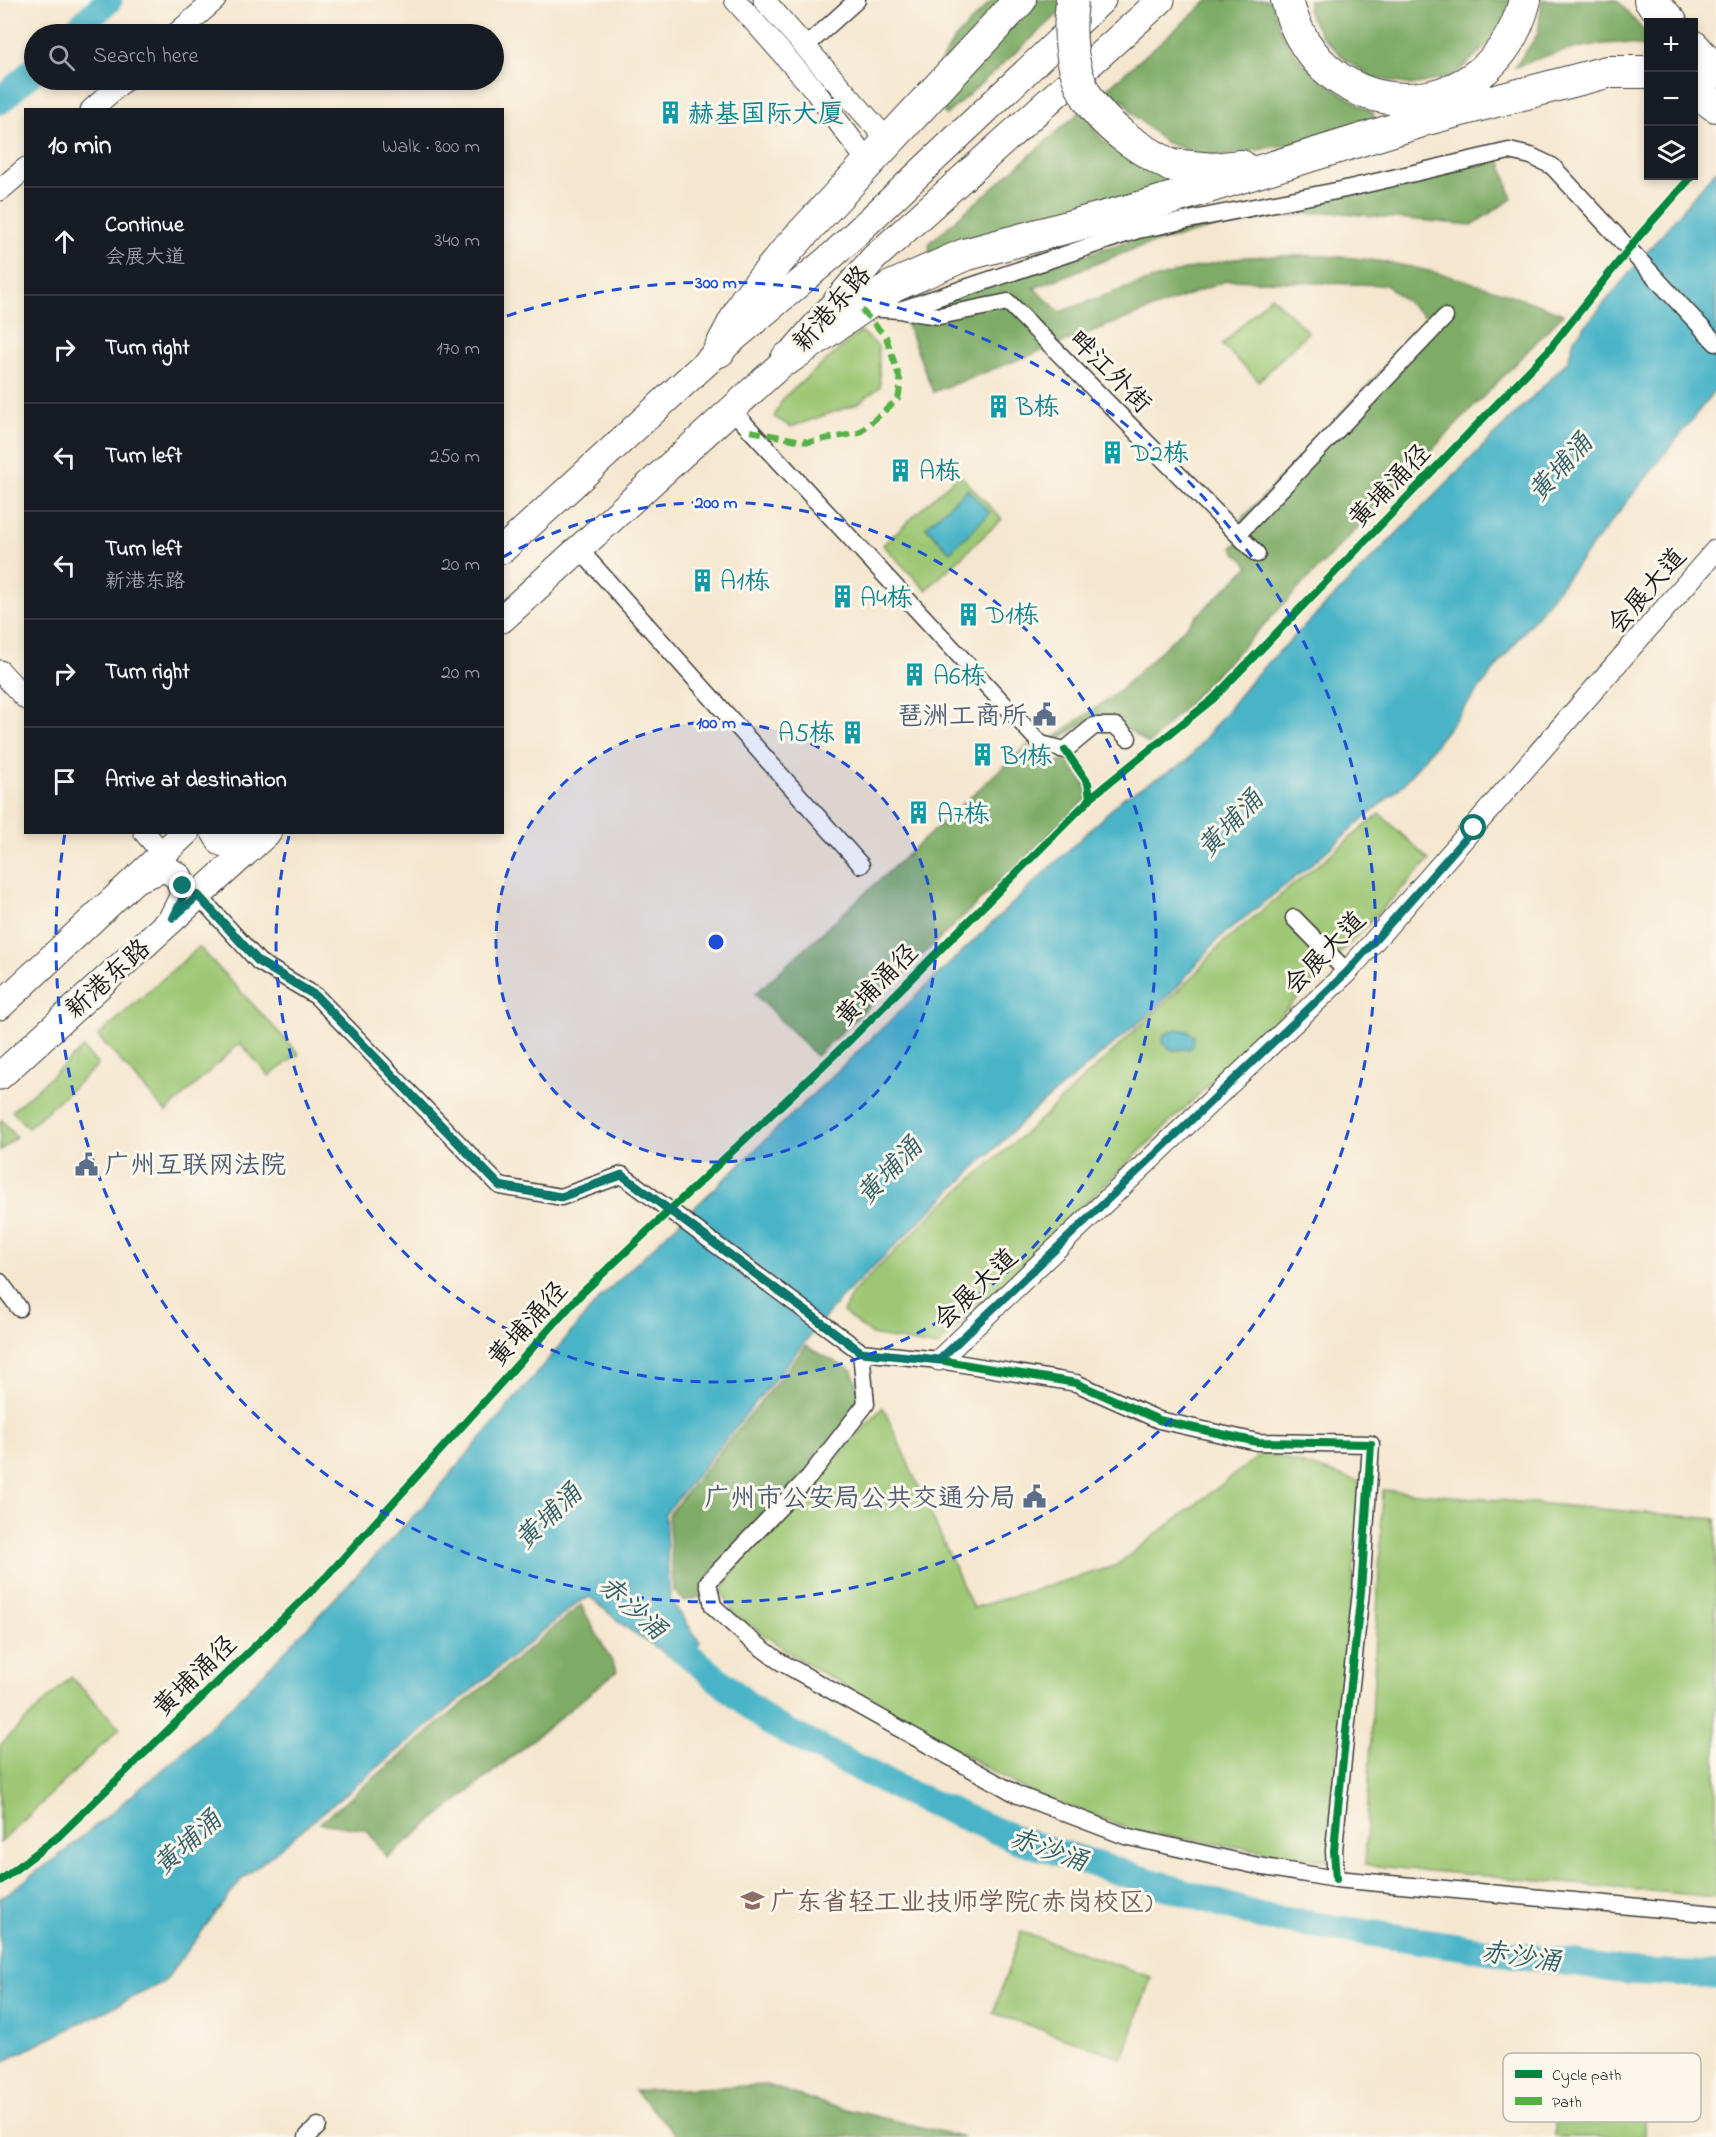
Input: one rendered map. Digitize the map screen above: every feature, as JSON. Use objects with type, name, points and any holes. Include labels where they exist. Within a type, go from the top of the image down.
[{"type":"highway","points":[[719,351],[746,300],[1020,0]]},
{"type":"highway","points":[[1072,0],[1070,41],[1075,68],[1090,103],[1114,130],[1170,165],[1213,169],[1234,168],[1607,72],[1644,72]]},
{"type":"highway","points":[[1287,0],[1300,38],[1312,56],[1330,73],[1347,85],[1367,93],[1409,100],[1437,96],[1468,84],[1491,66],[1508,43],[1520,19],[1525,0]]},
{"type":"highway","points":[[1650,0],[1667,18]]},
{"type":"highway","points":[[1698,52],[1716,72]]},
{"type":"highway","points":[[1698,93],[1716,106]]},
{"type":"highway","points":[[787,359],[891,287],[964,255],[1150,206],[1419,122]]},
{"type":"main road","name":"新港东路","points":[[504,548],[719,351],[834,254],[1102,0]]},
{"type":"main road","name":"新港东路","points":[[504,617],[787,359],[874,258],[1161,0]]},
{"type":"main road","points":[[216,834],[221,842],[237,847],[266,834]]},
{"type":"main road","name":"新港东路","points":[[0,1076],[267,834]]},
{"type":"main road","name":"新港东路","points":[[0,1006],[176,841]]},
{"type":"main road","points":[[176,841],[198,896]]},
{"type":"main road","points":[[135,880],[165,868],[179,877],[184,895],[173,918]]},
{"type":"street","points":[[187,24],[215,0]]},
{"type":"street","points":[[735,0],[812,87],[879,152]]},
{"type":"street","points":[[764,0],[805,47],[879,152]]},
{"type":"street","points":[[805,47],[857,0]]},
{"type":"street","points":[[93,108],[114,90]]},
{"type":"street","points":[[859,307],[900,310],[1138,230],[1341,190],[1509,151],[1530,156],[1552,166],[1716,343]]},
{"type":"street","points":[[0,190],[24,170]]},
{"type":"street","name":"畔江外街","points":[[900,310],[939,316],[1008,302],[1257,554]]},
{"type":"street","points":[[1238,534],[1445,317]]},
{"type":"street","points":[[730,409],[1042,739],[1065,750],[1094,726],[1116,726],[1128,738]]},
{"type":"street","points":[[579,549],[861,865]]},
{"type":"street","name":"会展大道","points":[[939,1360],[1347,972],[1716,550]]},
{"type":"street","points":[[0,670],[24,697]]},
{"type":"street","points":[[151,834],[176,841]]},
{"type":"street","points":[[198,896],[259,962],[316,996],[500,1186],[561,1197],[622,1175],[861,1352],[939,1360],[1076,1383],[1159,1420],[1257,1442],[1371,1444],[1361,1590],[1334,1851],[1336,1879]]},
{"type":"street","points":[[1294,918],[1347,972]]},
{"type":"street","points":[[0,1282],[19,1308]]},
{"type":"street","points":[[861,1352],[866,1404],[809,1477],[708,1582],[713,1606],[778,1661],[1018,1795],[1125,1836],[1258,1866],[1336,1879],[1716,1914]]},
{"type":"green space","points":[[992,0],[1074,0],[946,115],[935,102],[931,78],[954,40]]},
{"type":"green space","points":[[1209,0],[1272,0],[1278,22],[1296,55],[1323,80],[1374,114],[1372,127],[1211,158],[1165,142],[1132,113],[1124,99],[1093,128],[1103,141],[1192,182],[930,257],[929,243]]},
{"type":"green space","points":[[1308,0],[1513,0],[1504,30],[1452,77],[1411,85],[1374,78],[1347,61],[1321,35],[1308,12]]},
{"type":"green space","points":[[1542,0],[1617,0],[1644,31],[1644,48],[1618,43],[1600,44],[1563,51],[1515,67],[1538,34]]},
{"type":"green space","points":[[1500,159],[1512,199],[1472,225],[1329,212],[1240,221],[1136,248],[1034,288],[1060,312],[1146,281],[1212,264],[1246,257],[1320,256],[1356,258],[1426,270],[1461,279],[1563,314],[1149,744],[1110,717],[1085,722],[1059,739],[1055,737],[1118,692],[1249,566],[1232,548],[1247,533],[1238,523],[1429,320],[1386,285],[1228,280],[933,392],[906,322],[947,298],[1153,233]]},
{"type":"green space","points":[[1271,296],[1308,332],[1259,381],[1222,345]]},
{"type":"green space","points":[[861,331],[878,346],[880,387],[857,404],[791,427],[774,417],[784,397]]},
{"type":"green space","points":[[959,474],[1002,519],[926,590],[883,545]]},
{"type":"green space","points":[[1027,745],[1045,761],[1068,762],[1085,785],[1088,798],[816,1056],[755,994]]},
{"type":"green space","points":[[1380,814],[1429,860],[1282,1014],[937,1347],[872,1335],[843,1312],[853,1292],[940,1207],[1043,1117],[1192,977],[1221,944]]},
{"type":"green space","points":[[199,947],[299,1054],[269,1076],[240,1043],[166,1112],[98,1036]]},
{"type":"green space","points":[[83,1048],[98,1065],[28,1128],[12,1111]]},
{"type":"green space","points":[[2,1120],[16,1137],[0,1151],[0,1121]]},
{"type":"green space","points":[[806,1346],[852,1371],[864,1402],[808,1473],[709,1575],[699,1597],[684,1601],[674,1591],[668,1515]]},
{"type":"green space","points":[[883,1407],[973,1608],[1115,1566],[1264,1452],[1361,1482],[1329,1861],[1135,1831],[1027,1791],[802,1661],[734,1614],[722,1592],[735,1568]]},
{"type":"green space","points":[[1383,1490],[1716,1519],[1716,1897],[1365,1865]]},
{"type":"green space","points":[[581,1605],[617,1671],[387,1858],[367,1830],[320,1823]]},
{"type":"green space","points":[[71,1677],[120,1728],[0,1843],[0,1745]]},
{"type":"green space","points":[[1021,1932],[1151,1977],[1123,2058],[993,2013]]},
{"type":"green space","points":[[766,2085],[829,2105],[963,2137],[679,2137],[635,2091]]},
{"type":"green space","points":[[1555,2122],[1644,2122],[1644,2137],[1555,2137]]},
{"type":"water","name":"黄埔涌","points":[[1716,170],[1716,389],[1404,784],[1307,868],[1218,939],[1178,986],[1147,1016],[1032,1112],[839,1300],[665,1514],[670,1599],[700,1642],[682,1665],[624,1626],[590,1597],[577,1603],[240,1881],[164,1982],[0,2063],[0,1899],[64,1852],[173,1761],[238,1700],[425,1504],[601,1297],[1124,797],[1186,762],[1255,676],[1568,361],[1574,339]]},
{"type":"water","points":[[967,489],[990,513],[950,552],[926,527]]},
{"type":"water","points":[[1177,1029],[1187,1031],[1194,1036],[1193,1045],[1189,1049],[1172,1050],[1162,1043],[1164,1035]]},
{"type":"waterway","points":[[83,24],[109,0]]},
{"type":"waterway","points":[[0,101],[24,79]]},
{"type":"waterway","name":"赤沙涌","points":[[660,1631],[770,1723],[908,1793],[1018,1840],[1263,1917],[1624,1971],[1716,1975]]},
{"type":"marked path","points":[[750,431],[808,442],[859,433],[898,399],[901,383],[886,337],[859,307]]},
{"type":"cycle path","name":"黄埔涌径","points":[[1090,798],[1213,699],[1548,351],[1640,235],[1688,180]]},
{"type":"cycle path","name":"黄埔涌径","points":[[0,1881],[59,1836],[328,1575],[580,1295],[852,1038],[1090,799],[1088,783],[1065,750]]},
{"type":"cycle path","points":[[198,895],[259,962],[316,996],[500,1186],[561,1197],[622,1175],[861,1352],[939,1360],[1076,1383],[1159,1420],[1257,1442],[1371,1444],[1361,1591],[1334,1851],[1336,1879]]},
{"type":"place","name":"赫基国际大厦","points":[[670,113]]},
{"type":"place","name":"B栋","points":[[998,406]]},
{"type":"place","name":"D2栋","points":[[1113,452]]},
{"type":"place","name":"A栋","points":[[901,470]]},
{"type":"place","name":"A1栋","points":[[702,580]]},
{"type":"place","name":"A4栋","points":[[842,597]]},
{"type":"place","name":"D1栋","points":[[968,614]]},
{"type":"place","name":"A6栋","points":[[915,675]]},
{"type":"place","name":"琶洲工商所","points":[[1045,715]]},
{"type":"place","name":"A5栋","points":[[853,732]]},
{"type":"place","name":"B1栋","points":[[983,755]]},
{"type":"place","name":"A7栋","points":[[919,813]]},
{"type":"place","name":"广州互联网法院","points":[[86,1164]]},
{"type":"place","name":"广州市公安局公共交通分局","points":[[1034,1497]]},
{"type":"place","name":"广东省轻工业技师学院(赤岗校区)","points":[[752,1901]]},
{"type":"route","points":[[183,886],[184,895],[173,918],[198,896],[259,962],[316,996],[500,1186],[561,1197],[622,1175],[861,1352],[939,1360],[1347,972],[1474,828]]}]
